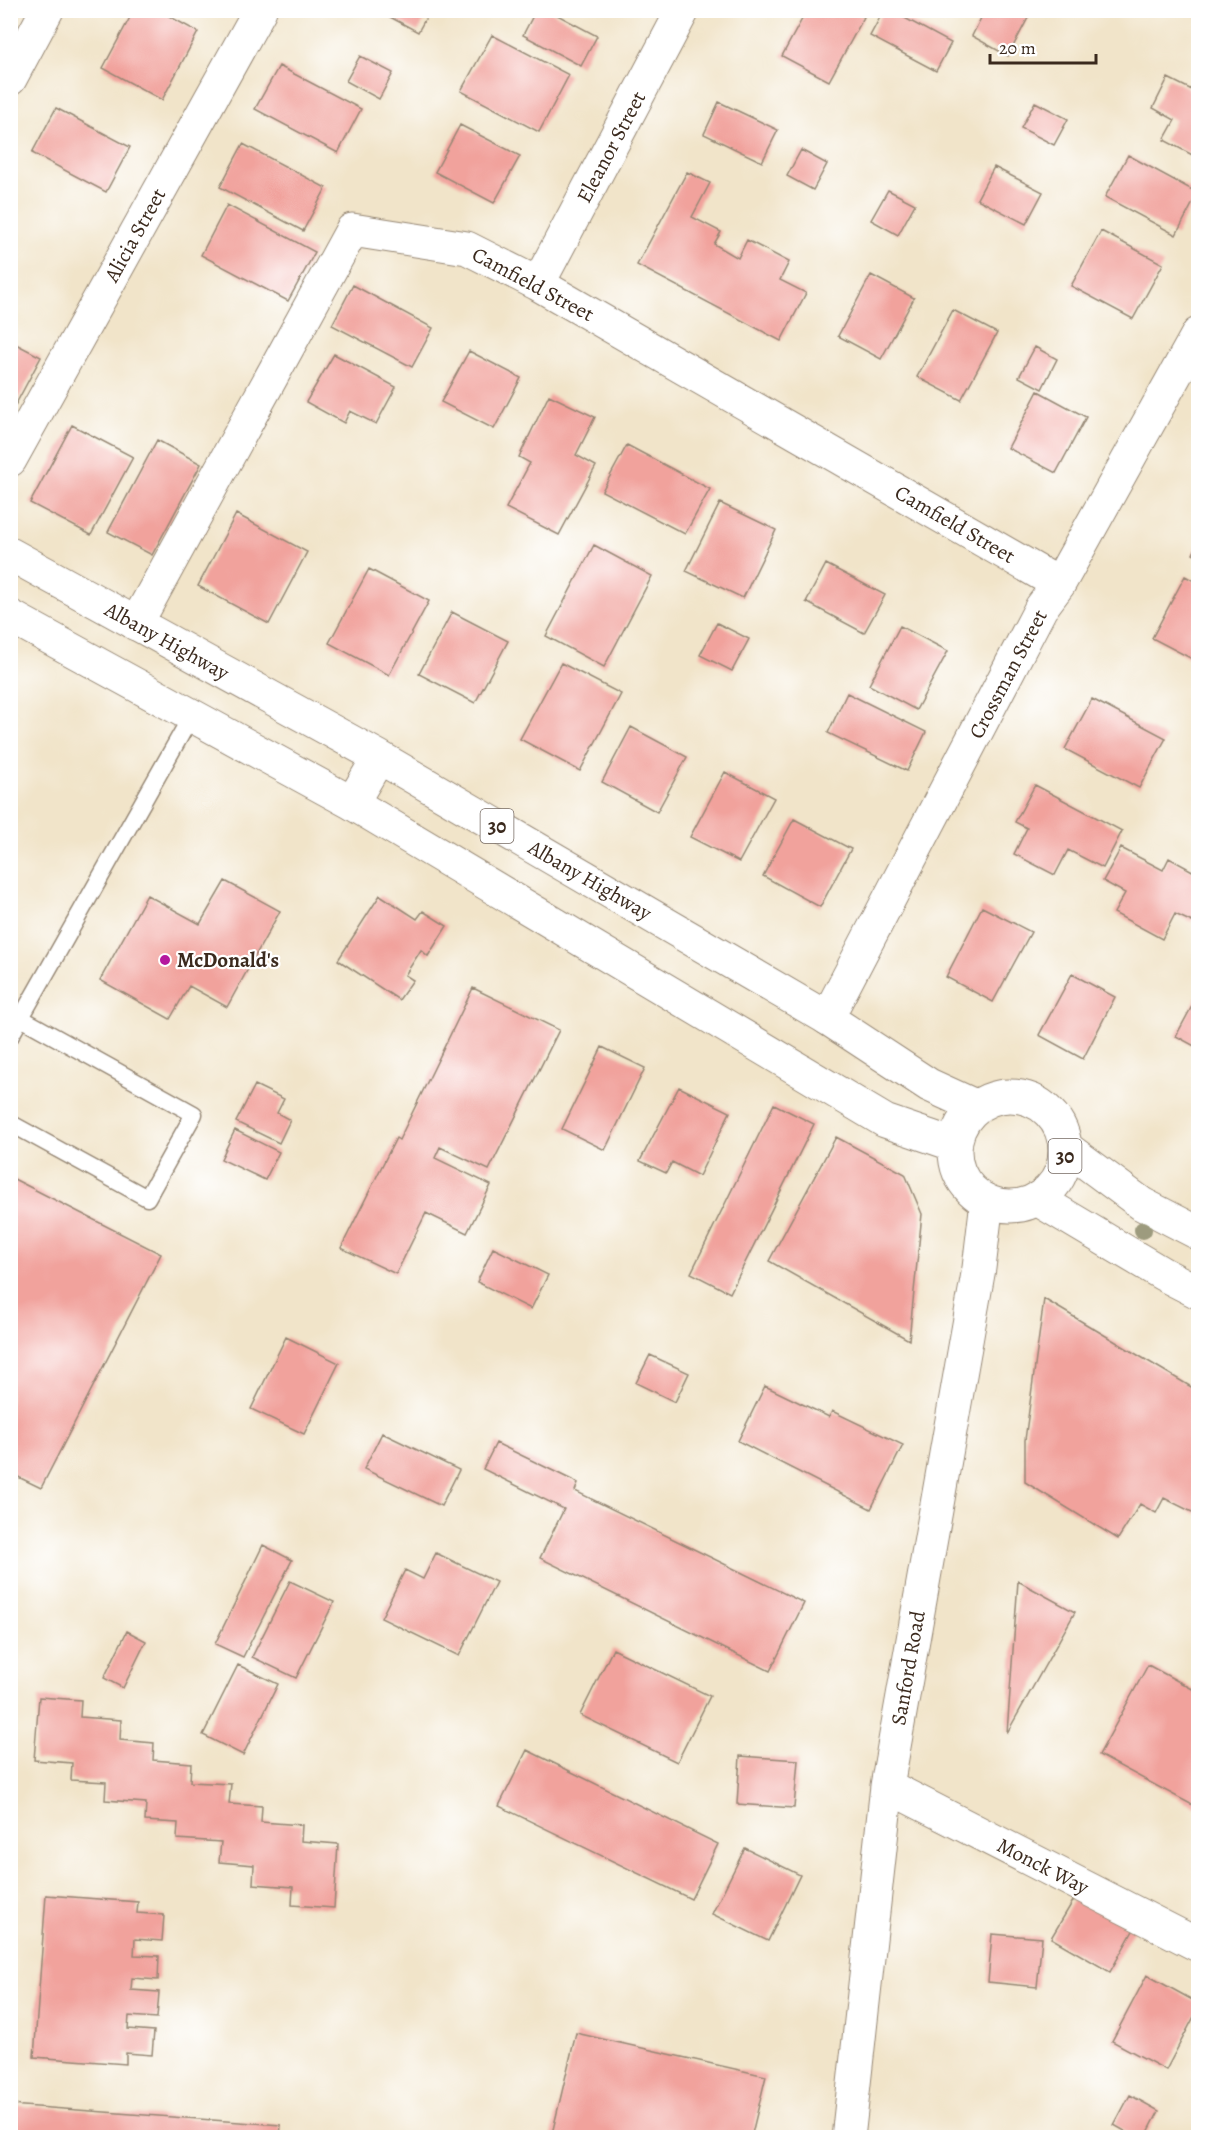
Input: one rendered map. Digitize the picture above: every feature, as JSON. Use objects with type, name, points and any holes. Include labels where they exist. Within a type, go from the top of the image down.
[{"type":"main road","points":[[10,79],[47,10]]},
{"type":"main road","name":"Alicia Street","points":[[10,460],[260,10]]},
{"type":"main road","name":"Eleanor Street","points":[[538,284],[683,10]]},
{"type":"main road","name":"Camfield Street","points":[[136,624],[352,230],[467,248],[538,284],[1059,584]]},
{"type":"main road","name":"Crossman Street","points":[[827,1018],[1041,608],[1059,584],[1198,334]]},
{"type":"main road","name":"Albany Highway","points":[[10,554],[379,758],[827,1018],[929,1085],[977,1107]]},
{"type":"main road","points":[[10,616],[352,803],[885,1121],[955,1145],[962,1124],[977,1107]]},
{"type":"main road","points":[[352,803],[379,758]]},
{"type":"main road","name":"30","points":[[955,1145],[956,1160],[964,1181],[974,1193],[987,1200],[1012,1206],[1037,1199],[1059,1177],[1065,1147],[1056,1119],[1033,1101],[1014,1096],[1004,1096],[977,1107]]},
{"type":"main road","name":"30","points":[[1065,1147],[1142,1204],[1198,1233]]},
{"type":"main road","name":"30","points":[[1037,1199],[1163,1274],[1198,1292]]},
{"type":"main road","name":"Sanford Road","points":[[848,2138],[887,1786],[979,1268],[987,1200]]},
{"type":"main road","name":"Monck Way","points":[[887,1786],[1198,1945]]},
{"type":"lane","points":[[10,1038],[192,715]]},
{"type":"lane","points":[[10,1123],[147,1198],[194,1114],[21,1018]]},
{"type":"building","points":[[134,10],[158,10],[198,32],[162,100],[103,68]]},
{"type":"building","points":[[377,10],[430,10],[418,32]]},
{"type":"building","points":[[536,10],[548,10],[597,36],[581,66],[523,35]]},
{"type":"building","points":[[807,10],[852,10],[864,17],[829,81],[782,56]]},
{"type":"building","points":[[884,10],[890,10],[951,43],[936,71],[870,36]]},
{"type":"building","points":[[985,10],[1020,10],[1029,16],[1008,56],[972,36]]},
{"type":"building","points":[[492,35],[569,75],[539,132],[461,91]]},
{"type":"building","points":[[360,56],[393,73],[379,99],[346,81]]},
{"type":"building","points":[[279,66],[361,109],[338,153],[255,109]]},
{"type":"building","points":[[1168,78],[1198,93],[1198,158],[1164,140],[1175,120],[1153,108]]},
{"type":"building","points":[[719,102],[778,130],[762,162],[704,134]]},
{"type":"building","points":[[1035,102],[1068,119],[1054,145],[1021,128]]},
{"type":"building","points":[[56,108],[130,147],[106,192],[32,153]]},
{"type":"building","points":[[460,125],[520,156],[494,203],[435,172]]},
{"type":"building","points":[[243,144],[326,188],[303,231],[220,187]]},
{"type":"building","points":[[801,150],[827,164],[813,190],[787,176]]},
{"type":"building","points":[[1128,155],[1198,193],[1176,235],[1105,197]]},
{"type":"building","points":[[994,167],[1043,192],[1026,224],[977,199]]},
{"type":"building","points":[[687,172],[710,183],[692,217],[721,232],[714,244],[738,258],[747,240],[789,262],[780,280],[806,293],[781,341],[637,265]]},
{"type":"building","points":[[888,190],[915,204],[898,235],[871,220]]},
{"type":"building","points":[[227,205],[315,252],[288,301],[201,255]]},
{"type":"building","points":[[1101,231],[1163,264],[1133,319],[1071,286]]},
{"type":"building","points":[[871,275],[914,298],[881,359],[838,336]]},
{"type":"building","points":[[353,285],[433,328],[412,367],[332,325]]},
{"type":"building","points":[[953,310],[997,333],[961,400],[917,377]]},
{"type":"building","points":[[10,341],[41,357],[10,415]]},
{"type":"building","points":[[1035,347],[1057,359],[1042,389],[1019,377]]},
{"type":"building","points":[[469,351],[521,378],[494,429],[441,402]]},
{"type":"building","points":[[334,354],[396,387],[376,424],[350,411],[344,423],[306,402]]},
{"type":"building","points":[[1038,391],[1086,417],[1056,473],[1008,448]]},
{"type":"building","points":[[549,395],[595,417],[576,455],[596,466],[559,535],[506,508],[530,463],[519,457]]},
{"type":"building","points":[[72,425],[133,457],[91,535],[30,503]]},
{"type":"building","points":[[157,440],[201,464],[152,555],[108,532]]},
{"type":"building","points":[[627,445],[710,489],[685,534],[602,491]]},
{"type":"building","points":[[720,503],[776,530],[743,598],[686,571]]},
{"type":"building","points":[[236,514],[307,552],[269,624],[198,586]]},
{"type":"building","points":[[1198,544],[1198,557],[1193,554]]},
{"type":"building","points":[[594,545],[652,576],[604,667],[546,636]]},
{"type":"building","points":[[826,564],[885,595],[864,633],[806,602]]},
{"type":"building","points":[[369,569],[429,601],[389,675],[329,643]]},
{"type":"building","points":[[1185,576],[1198,583],[1198,662],[1152,638]]},
{"type":"building","points":[[452,612],[508,641],[475,703],[419,674]]},
{"type":"building","points":[[717,623],[749,639],[732,671],[700,655]]},
{"type":"building","points":[[900,626],[948,651],[916,710],[869,685]]},
{"type":"building","points":[[561,663],[621,694],[580,771],[520,739]]},
{"type":"building","points":[[847,693],[926,732],[907,771],[828,733]]},
{"type":"building","points":[[1092,699],[1166,738],[1139,788],[1065,749]]},
{"type":"building","points":[[631,727],[687,757],[657,812],[602,782]]},
{"type":"building","points":[[725,772],[774,798],[739,862],[690,837]]},
{"type":"building","points":[[1035,785],[1122,831],[1103,868],[1068,850],[1055,875],[1014,854],[1027,828],[1015,822]]},
{"type":"building","points":[[794,819],[851,849],[820,907],[763,876]]},
{"type":"building","points":[[1121,848],[1163,870],[1169,858],[1198,874],[1198,911],[1192,922],[1175,914],[1162,939],[1114,913],[1125,893],[1103,881]]},
{"type":"building","points":[[225,881],[280,911],[227,1007],[189,986],[170,1019],[100,980],[147,895],[200,924]]},
{"type":"building","points":[[380,895],[417,919],[423,911],[447,926],[428,956],[421,950],[405,975],[413,980],[399,1000],[338,960]]},
{"type":"building","points":[[982,907],[1031,932],[993,1002],[946,977]]},
{"type":"building","points":[[1072,974],[1115,997],[1083,1059],[1039,1035]]},
{"type":"building","points":[[473,988],[559,1030],[489,1170],[440,1147],[435,1158],[491,1185],[467,1233],[426,1213],[396,1274],[341,1248],[396,1138],[399,1140]]},
{"type":"building","points":[[1198,995],[1198,1048],[1176,1036]]},
{"type":"building","points":[[602,1047],[645,1068],[605,1150],[562,1129]]},
{"type":"building","points":[[255,1085],[284,1099],[277,1113],[290,1120],[279,1143],[236,1122]]},
{"type":"building","points":[[679,1087],[730,1112],[699,1176],[672,1162],[666,1173],[640,1161]]},
{"type":"building","points":[[774,1104],[814,1124],[730,1293],[691,1273]]},
{"type":"building","points":[[235,1130],[279,1152],[265,1180],[221,1159]]},
{"type":"building","points":[[836,1137],[905,1174],[922,1214],[909,1340],[769,1261]]},
{"type":"building","points":[[10,1177],[161,1254],[41,1488],[10,1473]]},
{"type":"building","points":[[493,1248],[548,1275],[531,1309],[477,1282]]},
{"type":"building","points":[[1044,1299],[1198,1391],[1198,1510],[1196,1514],[1164,1498],[1156,1513],[1140,1504],[1118,1539],[1025,1482],[1025,1440]]},
{"type":"building","points":[[286,1337],[339,1363],[304,1434],[251,1409]]},
{"type":"building","points":[[650,1355],[689,1373],[675,1402],[636,1383]]},
{"type":"building","points":[[765,1386],[829,1417],[832,1411],[903,1445],[871,1509],[738,1441]]},
{"type":"building","points":[[382,1433],[459,1470],[441,1506],[364,1469]]},
{"type":"building","points":[[496,1443],[578,1483],[575,1491],[804,1603],[770,1671],[540,1558],[564,1509],[483,1469]]},
{"type":"building","points":[[263,1545],[292,1560],[243,1657],[215,1644]]},
{"type":"building","points":[[436,1553],[496,1582],[459,1656],[381,1618],[405,1570],[423,1579]]},
{"type":"building","points":[[290,1581],[334,1602],[296,1678],[252,1657]]},
{"type":"building","points":[[1018,1581],[1075,1612],[1007,1733]]},
{"type":"building","points":[[127,1631],[146,1641],[123,1688],[104,1678]]},
{"type":"building","points":[[613,1649],[710,1696],[677,1762],[580,1715]]},
{"type":"building","points":[[238,1665],[278,1684],[243,1755],[203,1735]]},
{"type":"building","points":[[1148,1665],[1198,1692],[1198,1808],[1099,1755]]},
{"type":"building","points":[[39,1697],[81,1700],[80,1717],[121,1720],[120,1740],[154,1743],[153,1760],[191,1763],[190,1782],[231,1784],[229,1804],[262,1806],[261,1822],[302,1825],[301,1841],[338,1844],[334,1908],[292,1905],[293,1887],[253,1884],[254,1865],[219,1862],[221,1842],[177,1839],[178,1823],[145,1821],[146,1803],[105,1800],[106,1782],[71,1780],[72,1763],[34,1760]]},
{"type":"building","points":[[527,1750],[718,1844],[691,1899],[499,1806]]},
{"type":"building","points":[[740,1756],[798,1760],[794,1808],[737,1804]]},
{"type":"building","points":[[745,1848],[800,1875],[768,1941],[712,1914]]},
{"type":"building","points":[[46,1895],[138,1902],[137,1913],[164,1915],[162,1941],[135,1939],[134,1955],[159,1956],[158,1980],[132,1978],[131,1990],[159,1992],[157,2018],[129,2016],[128,2029],[154,2031],[152,2055],[126,2053],[126,2064],[34,2057]]},
{"type":"building","points":[[1076,1896],[1134,1929],[1110,1972],[1051,1938]]},
{"type":"building","points":[[992,1934],[1042,1938],[1037,1987],[988,1982]]},
{"type":"building","points":[[1147,1975],[1198,2003],[1198,2009],[1166,2070],[1112,2041]]},
{"type":"building","points":[[576,2033],[766,2076],[751,2138],[551,2138]]},
{"type":"building","points":[[1130,2095],[1159,2111],[1145,2138],[1137,2138],[1114,2125]]},
{"type":"building","points":[[10,2105],[281,2125],[280,2138],[10,2138]]},
{"type":"place","name":"McDonald's","points":[[165,960]]}]
